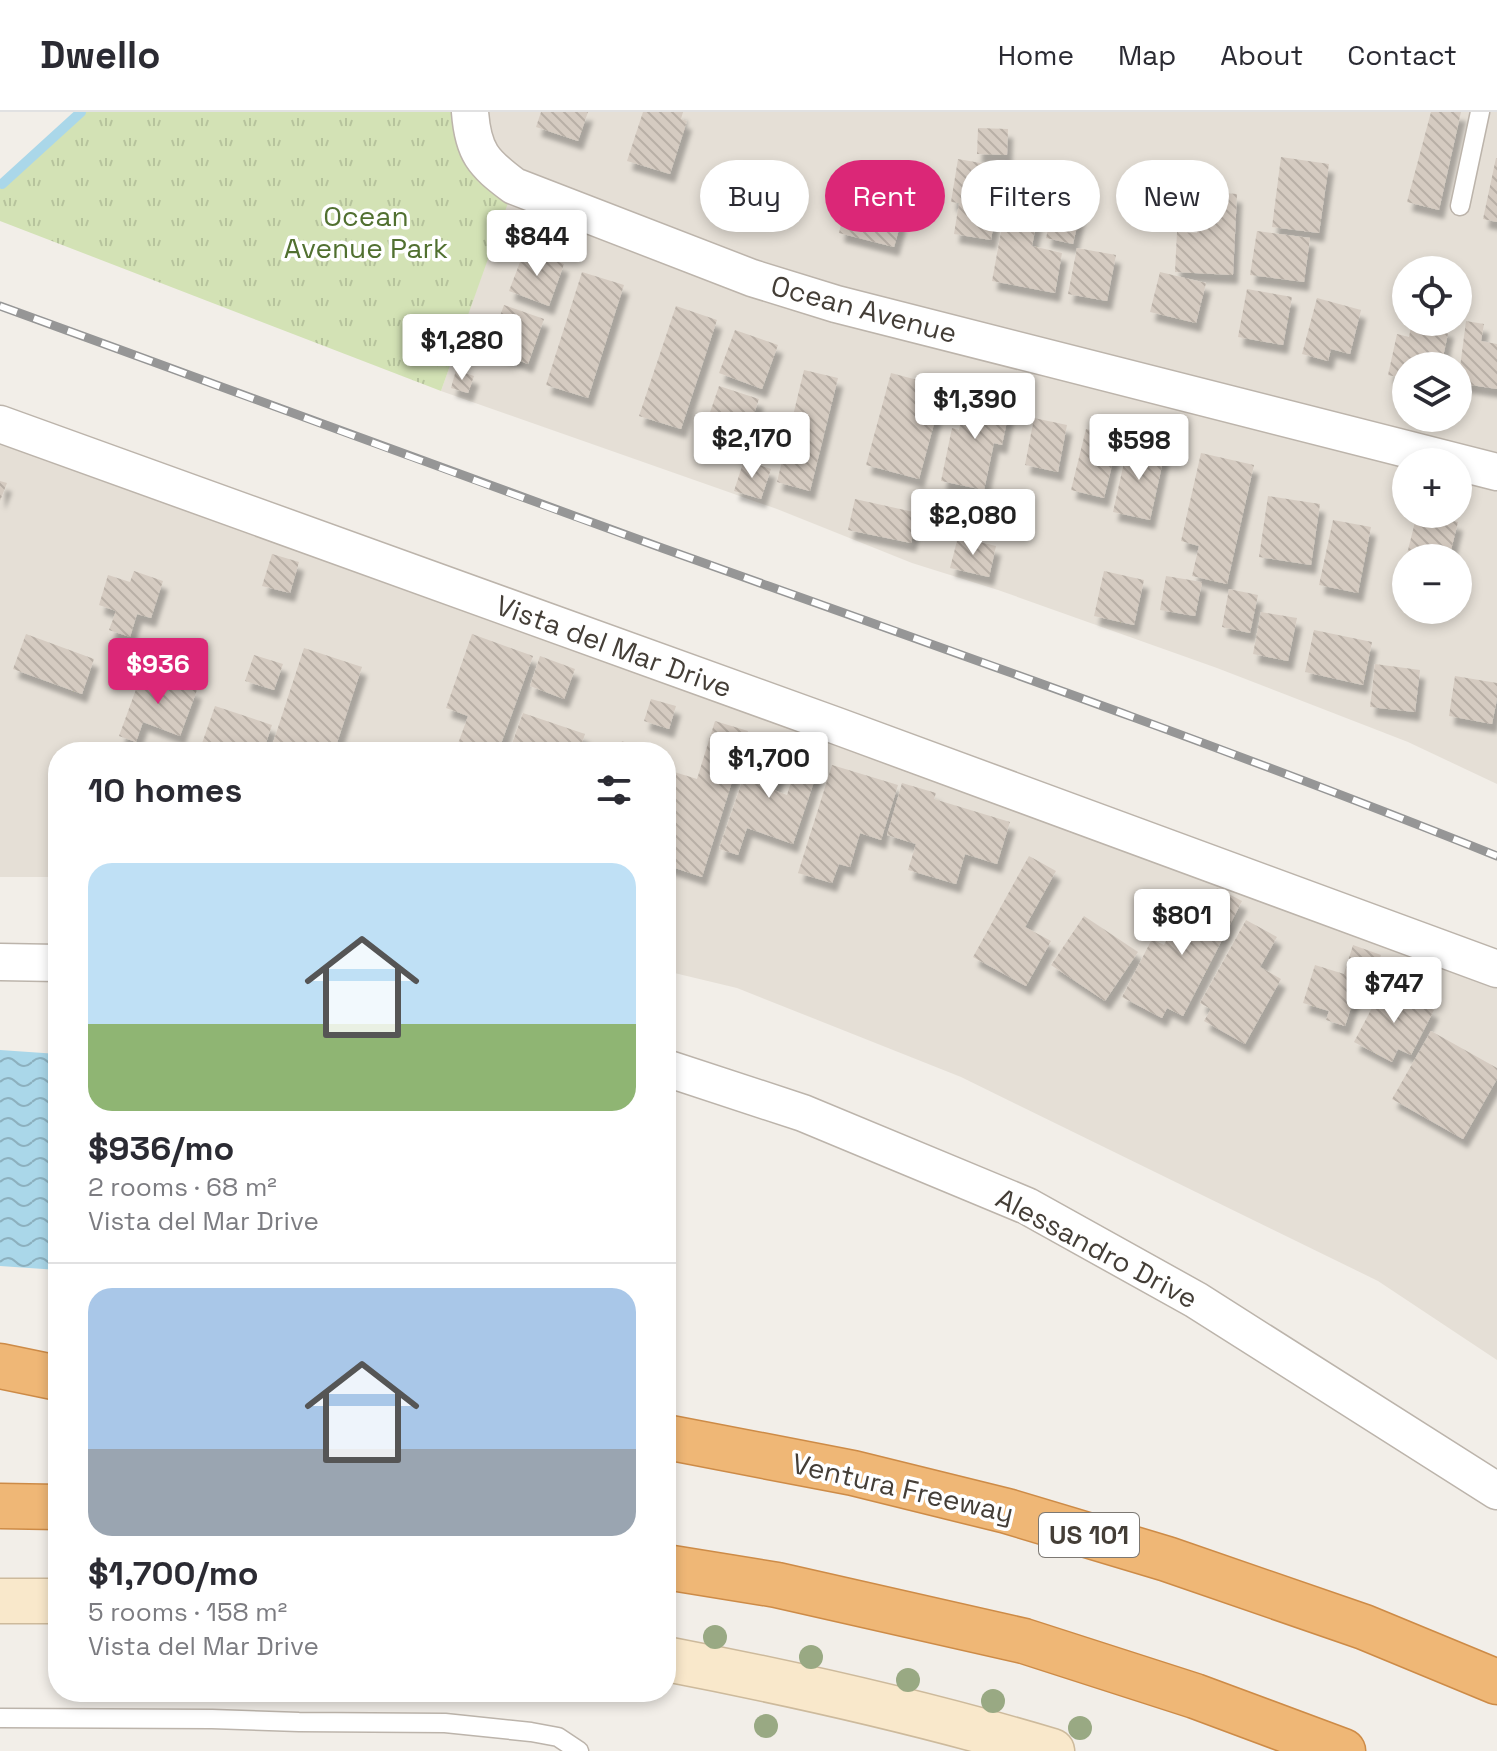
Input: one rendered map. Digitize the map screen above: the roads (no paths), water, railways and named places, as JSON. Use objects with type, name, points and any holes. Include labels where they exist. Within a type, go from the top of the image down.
[{"type":"highway","points":[[0,1366],[48,1378]]},
{"type":"highway","points":[[0,1381],[48,1380]]},
{"type":"highway","name":"Ventura Freeway","points":[[676,1439],[853,1473],[1007,1511],[1167,1559],[1364,1627],[1497,1682]]},
{"type":"highway","points":[[0,1506],[48,1507]]},
{"type":"highway","points":[[676,1569],[777,1585],[1024,1641],[1195,1696],[1343,1751]]},
{"type":"main road","points":[[0,1601],[48,1601]]},
{"type":"main road","points":[[676,1661],[877,1703],[1052,1751]]},
{"type":"street","name":"Ocean Avenue","points":[[470,112],[477,149],[490,168],[514,186],[752,278],[836,304],[1497,472]]},
{"type":"street","name":"Vista del Mar Drive","points":[[0,424],[837,726],[1497,969]]},
{"type":"street","points":[[0,962],[48,963]]},
{"type":"street","name":"Alessandro Drive","points":[[676,1071],[803,1113],[1027,1206],[1196,1300],[1497,1491]]},
{"type":"lane","points":[[1460,206],[1480,112]]},
{"type":"lane","points":[[0,1718],[445,1723],[558,1737],[579,1751]]},
{"type":"water","points":[[0,1050],[48,1053],[48,1269],[0,1266]]},
{"type":"waterway","points":[[2,184],[81,112]]},
{"type":"railway","points":[[0,306],[977,660],[1497,856]]},
{"type":"park label","name":"Ocean Avenue Park","points":[[366,232]]}]
